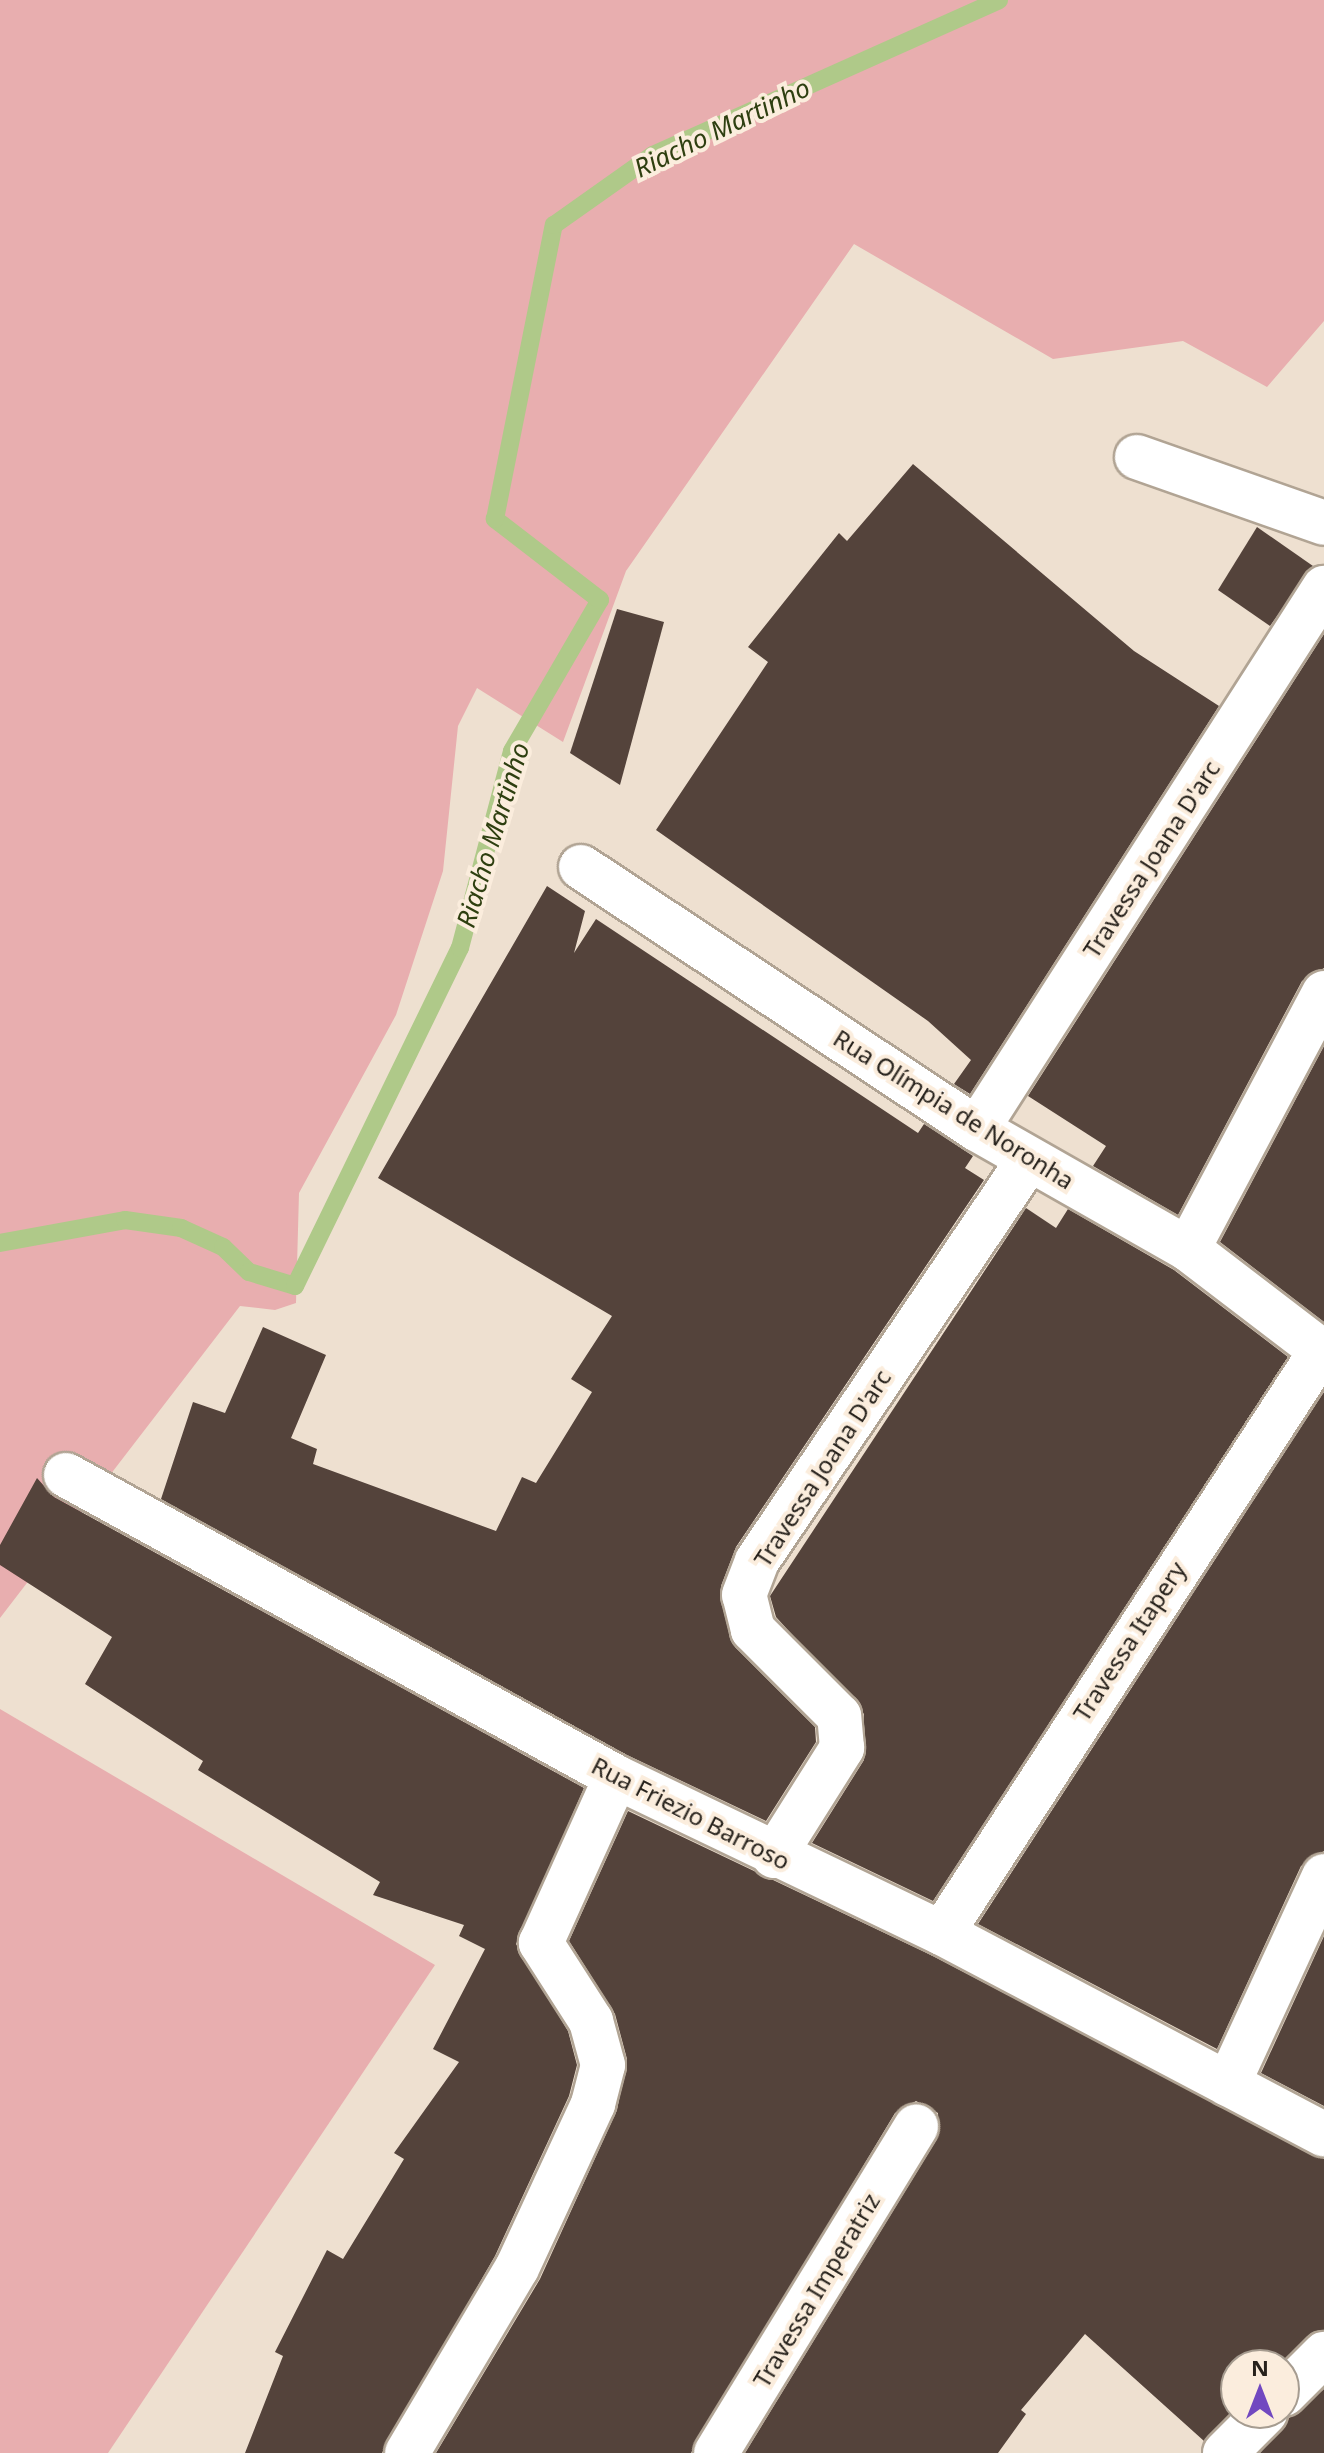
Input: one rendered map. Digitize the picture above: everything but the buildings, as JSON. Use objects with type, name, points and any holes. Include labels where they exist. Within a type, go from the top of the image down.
[{"type":"street","points":[[1137,457],[1324,523]]},
{"type":"street","name":"Travessa Joana D'arc","points":[[977,1129],[1324,588]]},
{"type":"street","name":"Rua Olímpia de Noronha","points":[[581,867],[977,1129],[1188,1249],[1323,1352]]},
{"type":"street","points":[[1188,1249],[1324,993]]},
{"type":"street","name":"Travessa Joana D'arc","points":[[774,1856],[842,1748],[839,1716],[821,1690],[753,1630],[744,1595],[757,1561],[1028,1160]]},
{"type":"street","name":"Travessa Itapery","points":[[942,1933],[1323,1352]]},
{"type":"street","name":"Rua Friezio Barroso","points":[[66,1475],[616,1777],[774,1856],[942,1933],[1324,2134]]},
{"type":"street","points":[[412,2443],[517,2268],[593,2104],[603,2065],[591,2021],[541,1943],[616,1777]]},
{"type":"street","points":[[1228,2084],[1324,1876]]},
{"type":"street","name":"Travessa Imperatriz","points":[[716,2453],[916,2126]]},
{"type":"street","points":[[1300,2378],[1324,2354]]},
{"type":"street","points":[[1225,2453],[1249,2429]]},
{"type":"shaded area","points":[[0,0],[1324,0],[1324,321],[1267,387],[1183,341],[1053,359],[854,244],[626,571],[563,742],[477,688],[458,726],[443,871],[396,1015],[299,1193],[296,1303],[275,1310],[240,1306],[0,1618]]},
{"type":"shaded area","points":[[0,1709],[435,1965],[108,2453],[0,2453]]},
{"type":"waterway","name":"Riacho Martinho","points":[[0,1243],[125,1220],[181,1228],[223,1247],[249,1272],[295,1286],[460,948],[512,751],[600,600],[495,519],[554,225],[653,155],[999,0]]}]
